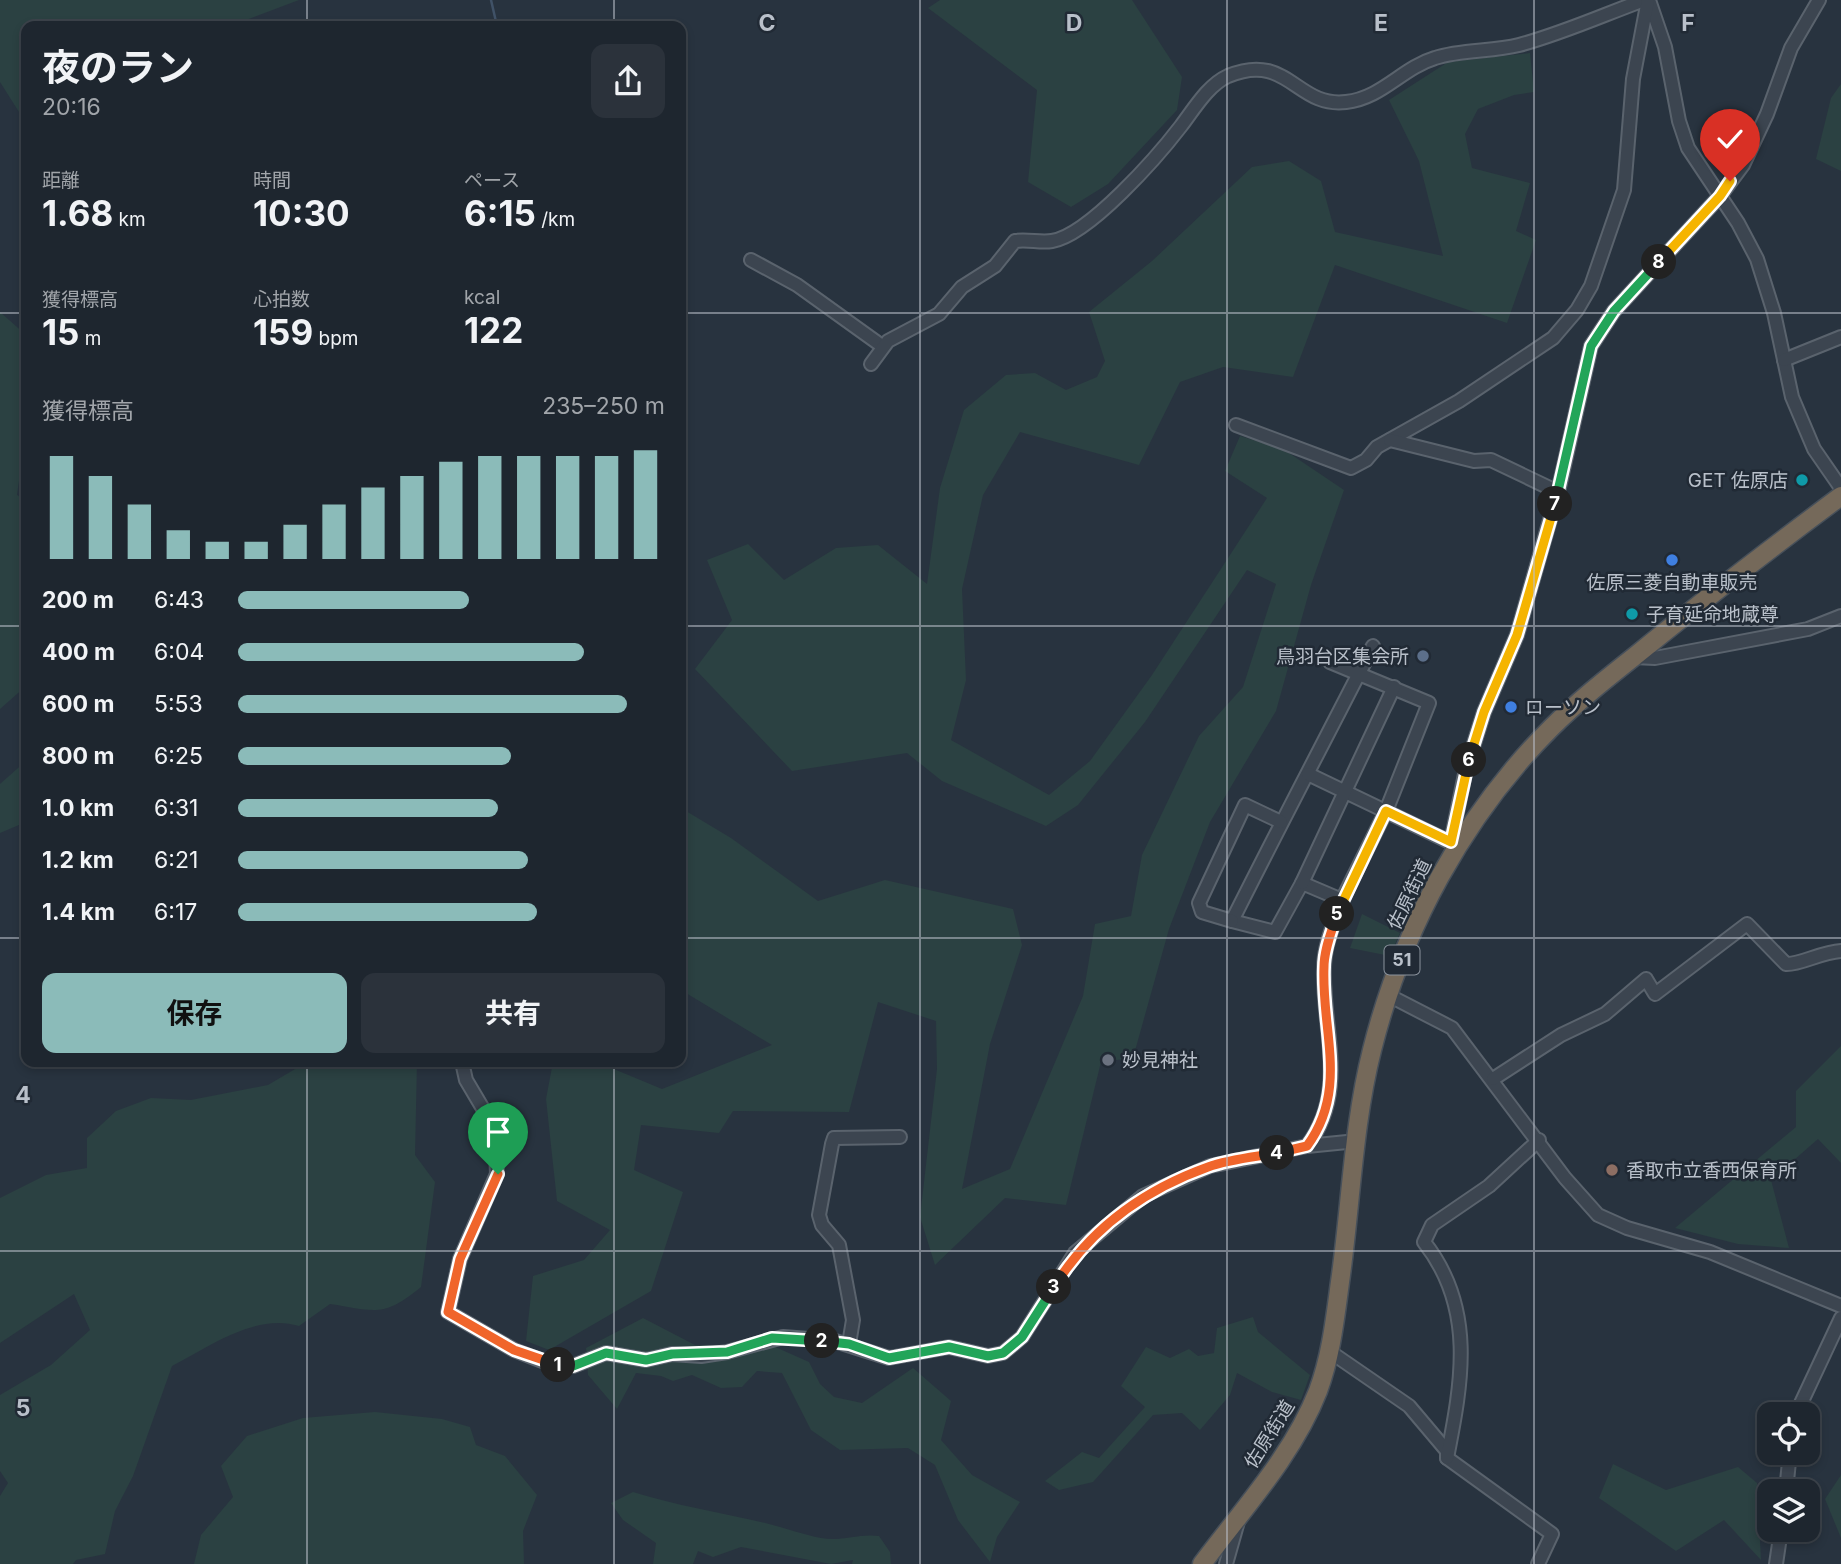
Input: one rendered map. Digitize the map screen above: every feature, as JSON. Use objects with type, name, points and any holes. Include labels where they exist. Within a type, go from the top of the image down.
[{"type":"highway","name":"佐原街道","points":[[1202,1564],[1288,1450],[1318,1392],[1329,1351],[1371,1052],[1388,995],[1422,911],[1454,844],[1510,774],[1550,730],[1592,690],[1695,606],[1841,496]]},
{"type":"street","points":[[1647,0],[1665,47],[1685,141],[1756,259],[1774,313],[1792,397],[1814,449],[1841,488]]},
{"type":"street","points":[[872,364],[882,346],[939,314],[962,287],[995,266],[1015,241],[1053,241],[1086,225],[1164,148],[1205,95],[1227,77],[1244,72],[1274,71],[1315,98],[1342,103],[1356,101],[1385,89],[1434,58],[1519,45],[1647,0]]},
{"type":"street","points":[[1236,425],[1351,468],[1390,440],[1459,401],[1553,338],[1577,310],[1591,286],[1624,190],[1633,79],[1647,0]]},
{"type":"street","points":[[1308,774],[1454,844],[1466,769],[1484,712],[1517,635],[1558,492],[1591,346],[1614,311],[1720,196],[1751,150],[1791,48],[1819,0]]},
{"type":"street","points":[[751,260],[797,285],[882,346]]},
{"type":"street","points":[[1784,360],[1841,337]]},
{"type":"street","points":[[1390,440],[1474,461],[1491,460],[1558,492]]},
{"type":"street","points":[[1634,657],[1655,657],[1808,629],[1841,616]]},
{"type":"street","points":[[1233,922],[1281,822],[1373,646]]},
{"type":"street","points":[[1307,1146],[1325,1118],[1329,1100],[1330,1047],[1324,964],[1342,900],[1386,811],[1429,703],[1330,662]]},
{"type":"street","points":[[1281,822],[1245,805],[1199,903],[1202,912],[1275,932],[1302,883],[1394,687]]},
{"type":"street","points":[[1302,883],[1342,900]]},
{"type":"street","points":[[1493,1079],[1561,1035],[1605,1014],[1646,979],[1655,994],[1747,923],[1786,964],[1793,965],[1820,952],[1841,951]]},
{"type":"street","points":[[1388,995],[1452,1028],[1586,1204],[1609,1221],[1710,1252],[1841,1306]]},
{"type":"street","points":[[463,1067],[466,1080],[495,1129],[498,1174],[460,1259],[448,1312],[514,1350],[550,1364],[573,1366],[606,1353],[646,1360],[672,1354],[701,1356],[783,1337],[849,1344],[889,1358],[949,1347],[988,1356],[1003,1353],[1022,1337],[1075,1253],[1143,1196],[1210,1166],[1307,1146],[1357,1141]]},
{"type":"street","points":[[849,1344],[853,1320],[839,1245],[822,1225],[819,1215],[832,1144],[834,1138],[900,1137]]},
{"type":"street","points":[[1447,1458],[1457,1408],[1461,1363],[1458,1306],[1436,1258],[1424,1242],[1432,1225],[1489,1186],[1539,1140]]},
{"type":"street","points":[[1802,1402],[1841,1318]]},
{"type":"street","points":[[1329,1351],[1409,1406],[1447,1451],[1447,1458]]},
{"type":"street","points":[[1447,1458],[1552,1534],[1538,1564]]},
{"type":"street","points":[[1226,1564],[1234,1544],[1240,1513]]},
{"type":"street","points":[[1776,1564],[1779,1542]]},
{"type":"green space","points":[[0,0],[299,0],[243,21],[21,21],[21,115],[0,82]]},
{"type":"green space","points":[[940,0],[1132,0],[1182,77],[1177,110],[1108,184],[1071,207],[1028,182],[1037,90],[928,8]]},
{"type":"green space","points":[[1530,53],[1534,92],[1514,95],[1478,109],[1465,134],[1472,168],[1530,183],[1516,231],[1536,240],[1507,323],[1335,265],[1293,377],[1223,367],[1180,382],[1139,465],[1020,432],[983,495],[962,589],[966,680],[951,740],[1049,795],[1090,761],[1152,675],[1267,498],[1225,471],[1240,436],[1283,449],[1344,490],[1311,585],[1276,711],[1210,822],[1169,929],[1133,1058],[1101,1062],[1066,1205],[1005,1198],[935,1265],[920,1217],[937,1069],[936,1021],[878,1002],[849,1112],[733,1111],[719,1133],[641,1125],[634,1170],[683,1192],[651,1291],[549,1350],[526,1341],[533,1276],[584,1260],[610,1230],[557,1201],[546,1099],[552,1067],[609,1067],[662,1089],[772,1045],[686,993],[686,811],[731,838],[818,901],[885,880],[1013,909],[1022,945],[990,1044],[962,1189],[1010,1169],[1083,996],[1095,924],[1131,916],[1142,855],[1199,736],[1243,687],[1276,584],[1247,570],[1145,722],[1078,805],[1046,826],[942,781],[907,753],[792,771],[695,669],[732,620],[707,560],[748,544],[784,580],[836,548],[878,545],[927,584],[940,488],[964,410],[1006,375],[1035,373],[1066,390],[1097,377],[1105,361],[1089,312],[1152,261],[1252,167],[1289,161],[1321,181],[1335,232],[1443,256],[1419,161],[1389,100],[1448,62]]},
{"type":"green space","points":[[1841,84],[1841,171],[1816,159],[1831,98]]},
{"type":"green space","points":[[0,312],[21,331],[21,467],[17,495],[21,497],[21,690],[0,709]]},
{"type":"green space","points":[[21,765],[21,824],[0,833],[0,784]]},
{"type":"green space","points":[[1362,914],[1400,933],[1390,956],[1350,948]]},
{"type":"green space","points":[[1841,1046],[1841,1163],[1818,1139],[1771,1180],[1789,1248],[1738,1244],[1675,1228],[1796,1127],[1796,1091]]},
{"type":"green space","points":[[299,1067],[417,1067],[415,1155],[435,1182],[421,1287],[388,1308],[369,1310],[330,1304],[299,1326],[282,1323],[250,1328],[217,1341],[172,1366],[133,1476],[115,1511],[105,1554],[76,1560],[73,1564],[0,1564],[0,1496],[8,1483],[0,1471],[0,1395],[51,1365],[90,1330],[74,1294],[0,1343],[0,1198],[46,1175],[87,1168],[87,1138],[116,1111],[151,1098],[191,1100],[268,1085]]},
{"type":"green space","points":[[1253,1317],[1258,1332],[1310,1375],[1301,1400],[1272,1392],[1237,1373],[1230,1395],[1200,1430],[1182,1413],[1153,1415],[1093,1482],[1059,1490],[1045,1481],[1082,1452],[1099,1458],[1145,1407],[1121,1386],[1146,1347],[1170,1358],[1189,1349],[1198,1356],[1214,1353],[1217,1328]]},
{"type":"green space","points":[[643,1318],[695,1345],[773,1346],[809,1362],[820,1384],[834,1397],[862,1403],[913,1368],[951,1401],[941,1440],[972,1475],[1020,1502],[997,1537],[990,1562],[958,1520],[935,1465],[908,1448],[840,1450],[811,1430],[782,1373],[757,1371],[742,1387],[721,1388],[692,1375],[673,1381],[661,1376],[636,1373],[617,1409],[588,1375],[586,1348]]},
{"type":"green space","points":[[375,1412],[442,1419],[470,1427],[476,1445],[505,1456],[537,1495],[523,1531],[524,1564],[194,1564],[201,1535],[233,1497],[221,1466],[247,1436],[303,1418]]},
{"type":"green space","points":[[1613,1464],[1666,1490],[1738,1467],[1757,1483],[1757,1542],[1760,1542],[1761,1560],[1724,1520],[1676,1551],[1599,1498]]},
{"type":"green space","points":[[1841,1475],[1841,1538],[1825,1499]]},
{"type":"green space","points":[[633,1492],[821,1538],[879,1536],[890,1552],[891,1564],[852,1564],[853,1560],[831,1564],[741,1547],[713,1557],[698,1551],[693,1564],[653,1564],[656,1543],[623,1520],[611,1503]]},
{"type":"waterway","points":[[491,0],[496,21]]},
{"type":"waterway","points":[[455,1255],[473,1213]]},
{"type":"place","name":"GET 佐原店","points":[[1802,480]]},
{"type":"place","name":"佐原三菱自動車販売","points":[[1672,560]]},
{"type":"place","name":"子育延命地蔵尊","points":[[1632,614]]},
{"type":"place","name":"鳥羽台区集会所","points":[[1423,656]]},
{"type":"place","name":"ローソン","points":[[1511,707]]},
{"type":"place","name":"妙見神社","points":[[1108,1060]]},
{"type":"place","name":"香取市立香西保育所","points":[[1612,1170]]},
{"type":"route","points":[[498,1174],[460,1259],[448,1312],[533,1359],[573,1366],[606,1353],[646,1360],[672,1354],[701,1356],[783,1337],[801,1341],[835,1341],[889,1358],[949,1347],[988,1356],[1003,1353],[1022,1337],[1075,1253],[1143,1196],[1210,1166],[1307,1146],[1325,1118],[1329,1100],[1330,1047],[1324,964],[1342,900],[1386,811],[1451,842],[1466,769],[1484,712],[1517,635],[1558,492],[1591,346],[1614,311],[1720,196],[1730,181]]}]
